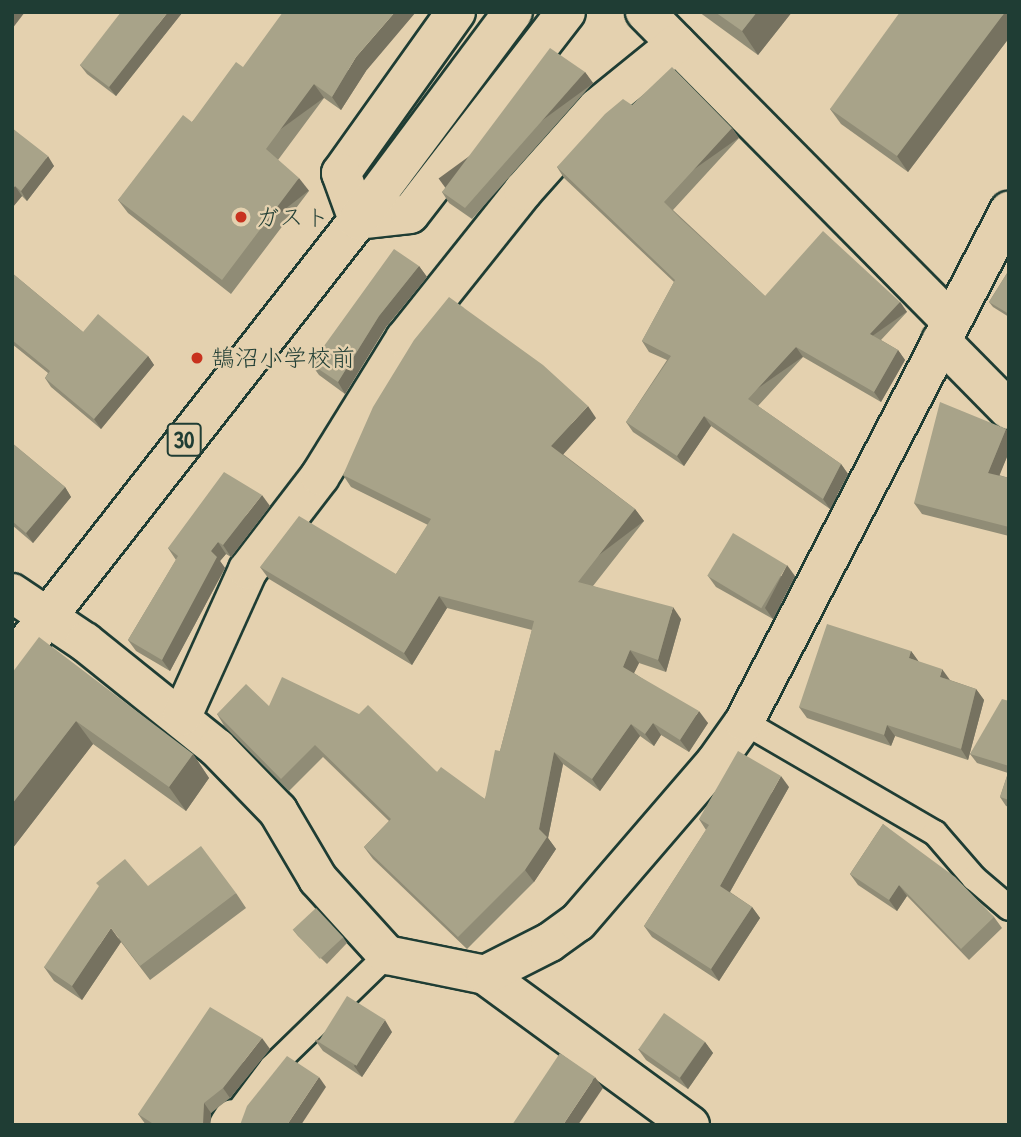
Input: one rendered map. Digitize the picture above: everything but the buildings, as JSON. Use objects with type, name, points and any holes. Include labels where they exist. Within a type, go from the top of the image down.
[{"type":"street","points":[[456,12],[341,173],[358,220],[410,214],[566,12]]},
{"type":"street","name":"30","points":[[12,662],[358,220],[513,12]]},
{"type":"street","points":[[645,12],[945,330],[1009,410]]},
{"type":"street","points":[[182,716],[248,570],[320,476],[405,339],[523,191],[597,108],[676,44]]},
{"type":"street","points":[[485,975],[550,942],[578,922],[715,763],[744,722],[775,655],[908,413],[945,330],[1006,222]]},
{"type":"street","points":[[12,593],[49,616],[182,716],[278,810],[318,879],[387,955],[485,975],[690,1125]]},
{"type":"lane","points":[[744,722],[936,833],[974,878],[1009,908]]},
{"type":"lane","points":[[231,1122],[272,1067],[387,955]]},
{"type":"place","name":"ガスト","points":[[241,217]]},
{"type":"place","name":"鵠沼小学校前","points":[[197,358]]}]
